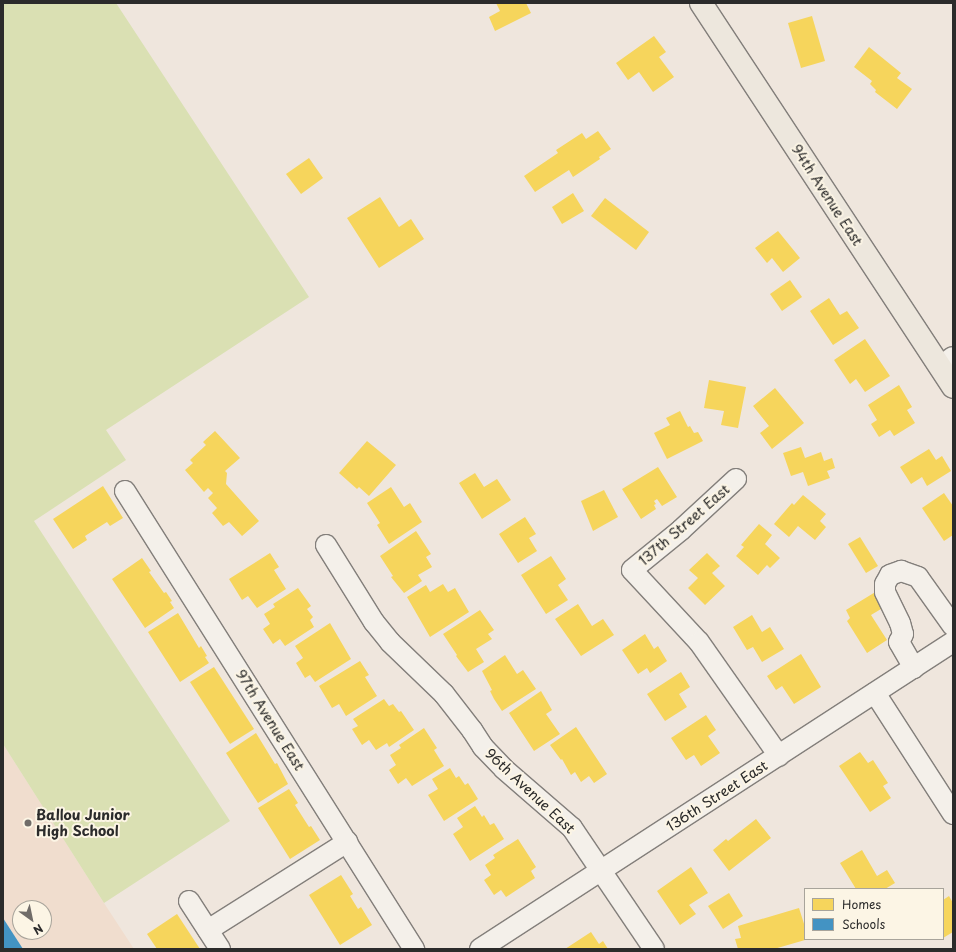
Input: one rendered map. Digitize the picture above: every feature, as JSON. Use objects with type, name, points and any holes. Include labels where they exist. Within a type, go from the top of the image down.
[{"type":"main road","name":"94th Avenue East","points":[[701,3],[946,362],[953,387]]},
{"type":"street","name":"137th Street East","points":[[736,480],[681,530],[632,570],[699,642],[779,756]]},
{"type":"street","name":"97th Avenue East","points":[[126,491],[414,949]]},
{"type":"street","name":"96th Avenue East","points":[[326,544],[374,622],[390,642],[444,694],[472,730],[483,747],[504,770],[572,828],[654,949]]},
{"type":"street","points":[[914,668],[899,642],[903,634],[900,623],[888,603],[884,592],[885,584],[890,575],[901,571],[918,577],[953,626]]},
{"type":"street","name":"136th Street East","points":[[480,949],[953,642]]},
{"type":"street","points":[[875,693],[953,814]]},
{"type":"street","points":[[208,930],[347,842]]},
{"type":"street","points":[[189,901],[220,949]]},
{"type":"shaded area","name":"Ballou Junior High School","points":[[3,744],[104,903],[134,949],[3,949]]},
{"type":"green space","points":[[3,3],[116,3],[309,297],[106,430],[126,460],[34,521],[230,821],[104,903],[3,744]]},
{"type":"building: Homes","points":[[496,3],[526,3],[531,13],[495,31],[489,17],[500,11]]},
{"type":"building: Homes","points":[[812,16],[825,61],[801,68],[788,23]]},
{"type":"building: Homes","points":[[654,36],[666,52],[659,57],[674,77],[653,92],[639,72],[628,80],[616,63]]},
{"type":"building: Homes","points":[[869,47],[901,73],[897,78],[912,89],[897,109],[875,92],[876,90],[870,84],[872,81],[854,67]]},
{"type":"building: Homes","points":[[598,131],[611,149],[599,157],[600,159],[573,177],[569,170],[535,192],[524,176],[558,153],[556,150],[582,133],[586,139]]},
{"type":"building: Homes","points":[[309,158],[323,178],[301,194],[286,174]]},
{"type":"building: Homes","points":[[573,193],[584,211],[562,224],[552,207]]},
{"type":"building: Homes","points":[[380,197],[399,227],[411,219],[424,239],[379,268],[347,218]]},
{"type":"building: Homes","points":[[605,198],[649,232],[636,250],[591,216]]},
{"type":"building: Homes","points":[[778,231],[800,258],[783,272],[772,258],[767,263],[755,248]]},
{"type":"building: Homes","points":[[790,280],[802,297],[782,311],[770,294]]},
{"type":"building: Homes","points":[[829,298],[840,315],[847,311],[859,328],[833,345],[810,311]]},
{"type":"building: Homes","points":[[865,339],[890,376],[865,392],[856,379],[850,384],[834,360]]},
{"type":"building: Homes","points":[[709,380],[746,387],[738,428],[721,425],[724,411],[704,408]]},
{"type":"building: Homes","points":[[899,385],[912,407],[907,410],[915,423],[894,436],[890,430],[879,437],[871,424],[877,420],[868,405]]},
{"type":"building: Homes","points":[[775,388],[804,423],[772,449],[760,433],[769,426],[753,406]]},
{"type":"building: Homes","points":[[680,411],[688,427],[690,426],[694,433],[698,432],[703,441],[667,459],[654,433],[670,425],[666,418]]},
{"type":"building: Homes","points":[[215,431],[240,458],[225,471],[227,473],[226,484],[259,521],[242,536],[229,522],[223,526],[212,513],[217,508],[208,498],[213,493],[208,488],[204,492],[185,470],[193,463],[190,460],[206,445],[203,442]]},
{"type":"building: Homes","points":[[367,441],[396,465],[369,496],[359,487],[357,489],[339,473]]},
{"type":"building: Homes","points":[[801,447],[805,458],[821,452],[824,461],[832,458],[835,468],[827,471],[830,478],[808,486],[803,472],[791,476],[783,453]]},
{"type":"building: Homes","points":[[929,449],[936,460],[942,456],[951,471],[927,486],[922,477],[911,484],[900,467]]},
{"type":"building: Homes","points":[[658,467],[677,497],[662,506],[657,499],[654,501],[656,504],[654,505],[656,509],[641,519],[622,489]]},
{"type":"building: Homes","points":[[475,473],[484,487],[497,479],[511,500],[482,519],[459,483]]},
{"type":"building: Homes","points":[[103,486],[123,518],[110,526],[107,522],[85,536],[87,540],[73,549],[53,519]]},
{"type":"building: Homes","points":[[391,487],[404,507],[410,503],[422,522],[389,544],[377,525],[380,523],[367,503]]},
{"type":"building: Homes","points":[[604,490],[618,517],[593,531],[581,501]]},
{"type":"building: Homes","points":[[944,493],[953,506],[953,535],[944,541],[922,508]]},
{"type":"building: Homes","points":[[803,495],[826,514],[820,521],[826,527],[815,540],[798,526],[789,537],[774,524],[792,503],[794,505]]},
{"type":"building: Homes","points":[[525,517],[536,534],[529,538],[537,551],[518,563],[499,534]]},
{"type":"building: Homes","points":[[759,524],[772,535],[765,544],[780,558],[770,568],[767,565],[758,575],[736,556],[744,547],[741,545]]},
{"type":"building: Homes","points":[[416,531],[431,554],[426,557],[432,567],[418,575],[422,581],[404,593],[391,577],[393,576],[380,556]]},
{"type":"building: Homes","points":[[860,537],[878,566],[866,573],[848,544]]},
{"type":"building: Homes","points":[[270,553],[279,567],[274,570],[286,589],[257,608],[248,596],[242,600],[229,579]]},
{"type":"building: Homes","points":[[707,553],[720,566],[712,573],[725,586],[705,605],[688,588],[698,578],[689,570]]},
{"type":"building: Homes","points":[[551,556],[566,579],[558,585],[568,600],[546,614],[521,575]]},
{"type":"building: Homes","points":[[142,558],[151,571],[149,572],[164,593],[166,592],[172,601],[170,602],[174,608],[145,628],[112,579]]},
{"type":"building: Homes","points":[[443,584],[448,592],[455,588],[469,612],[430,637],[407,597],[426,585],[430,592]]},
{"type":"building: Homes","points":[[298,588],[311,606],[307,609],[313,617],[310,620],[314,627],[285,646],[280,639],[273,644],[263,629],[270,624],[264,614],[275,607],[273,604]]},
{"type":"building: Homes","points":[[877,591],[886,606],[871,615],[887,640],[867,653],[847,621],[850,618],[846,610]]},
{"type":"building: Homes","points":[[578,604],[592,626],[603,619],[614,635],[581,656],[555,619]]},
{"type":"building: Homes","points":[[480,610],[494,630],[488,634],[492,639],[476,649],[484,662],[468,672],[456,656],[457,655],[443,634]]},
{"type":"building: Homes","points":[[178,613],[199,648],[201,646],[209,663],[180,682],[148,632]]},
{"type":"building: Homes","points":[[752,615],[762,632],[770,627],[784,649],[762,662],[753,647],[747,650],[733,627]]},
{"type":"building: Homes","points":[[330,623],[351,659],[315,682],[310,675],[305,678],[296,663],[303,658],[295,646]]},
{"type":"building: Homes","points":[[645,634],[654,649],[658,646],[667,661],[650,673],[647,668],[638,674],[622,650]]},
{"type":"building: Homes","points":[[801,654],[821,687],[794,704],[782,686],[776,690],[767,676]]},
{"type":"building: Homes","points":[[505,655],[517,674],[523,670],[536,689],[502,711],[490,691],[492,690],[482,671]]},
{"type":"building: Homes","points":[[360,661],[369,675],[365,677],[377,696],[346,716],[339,704],[332,708],[319,686]]},
{"type":"building: Homes","points":[[214,667],[254,729],[230,744],[190,682]]},
{"type":"building: Homes","points":[[681,672],[690,687],[679,694],[687,707],[665,721],[647,694]]},
{"type":"building: Homes","points":[[541,691],[552,710],[546,714],[560,734],[534,751],[509,713]]},
{"type":"building: Homes","points":[[384,699],[389,706],[393,704],[399,712],[401,711],[414,730],[389,747],[387,743],[376,750],[369,740],[362,745],[352,729],[358,726],[353,719]]},
{"type":"building: Homes","points":[[706,715],[716,730],[708,736],[720,753],[701,766],[694,755],[686,760],[671,738]]},
{"type":"building: Homes","points":[[576,727],[607,774],[594,783],[589,776],[581,782],[575,772],[571,775],[562,759],[561,760],[550,745]]},
{"type":"building: Homes","points":[[424,728],[437,748],[434,750],[444,766],[412,786],[406,778],[398,784],[389,770],[396,765],[390,755],[401,748],[399,745]]},
{"type":"building: Homes","points":[[256,733],[275,764],[277,763],[288,784],[258,803],[226,753]]},
{"type":"building: Homes","points":[[860,752],[868,763],[873,760],[888,783],[883,786],[891,798],[870,812],[839,766]]},
{"type":"building: Homes","points":[[450,768],[456,778],[459,776],[465,785],[468,783],[478,799],[444,821],[428,795],[438,789],[432,779]]},
{"type":"building: Homes","points":[[289,789],[298,803],[295,805],[309,827],[311,826],[320,840],[290,859],[258,808]]},
{"type":"building: Homes","points":[[475,806],[482,817],[484,815],[490,825],[494,823],[504,839],[470,861],[453,834],[463,827],[457,818]]},
{"type":"building: Homes","points":[[756,819],[771,838],[729,871],[713,850],[726,839],[728,841]]},
{"type":"building: Homes","points":[[518,839],[536,867],[531,871],[535,878],[506,897],[501,890],[494,895],[484,880],[491,875],[485,865],[495,858],[493,855]]},
{"type":"building: Homes","points":[[862,850],[877,876],[887,870],[895,883],[887,888],[855,888],[840,863]]},
{"type":"building: Homes","points":[[691,867],[708,893],[689,905],[696,914],[680,925],[657,891]]},
{"type":"building: Homes","points":[[341,875],[353,894],[350,896],[358,909],[361,907],[372,925],[340,945],[309,895]]},
{"type":"building: Homes","points":[[729,893],[743,916],[723,929],[708,906]]},
{"type":"building: Homes","points":[[949,896],[953,903],[953,932],[944,937],[944,899]]},
{"type":"building: Homes","points":[[799,908],[804,924],[805,940],[774,949],[738,949],[735,939],[741,938],[738,926]]},
{"type":"building: Homes","points":[[177,914],[200,949],[157,949],[147,934]]},
{"type":"building: Homes","points":[[591,932],[599,944],[603,941],[608,949],[565,949]]},
{"type":"building: Schools","points":[[3,918],[12,932],[12,940],[17,940],[23,949],[3,949]]},
{"type":"place","name":"Ballou Junior High School","points":[[28,823]]}]
